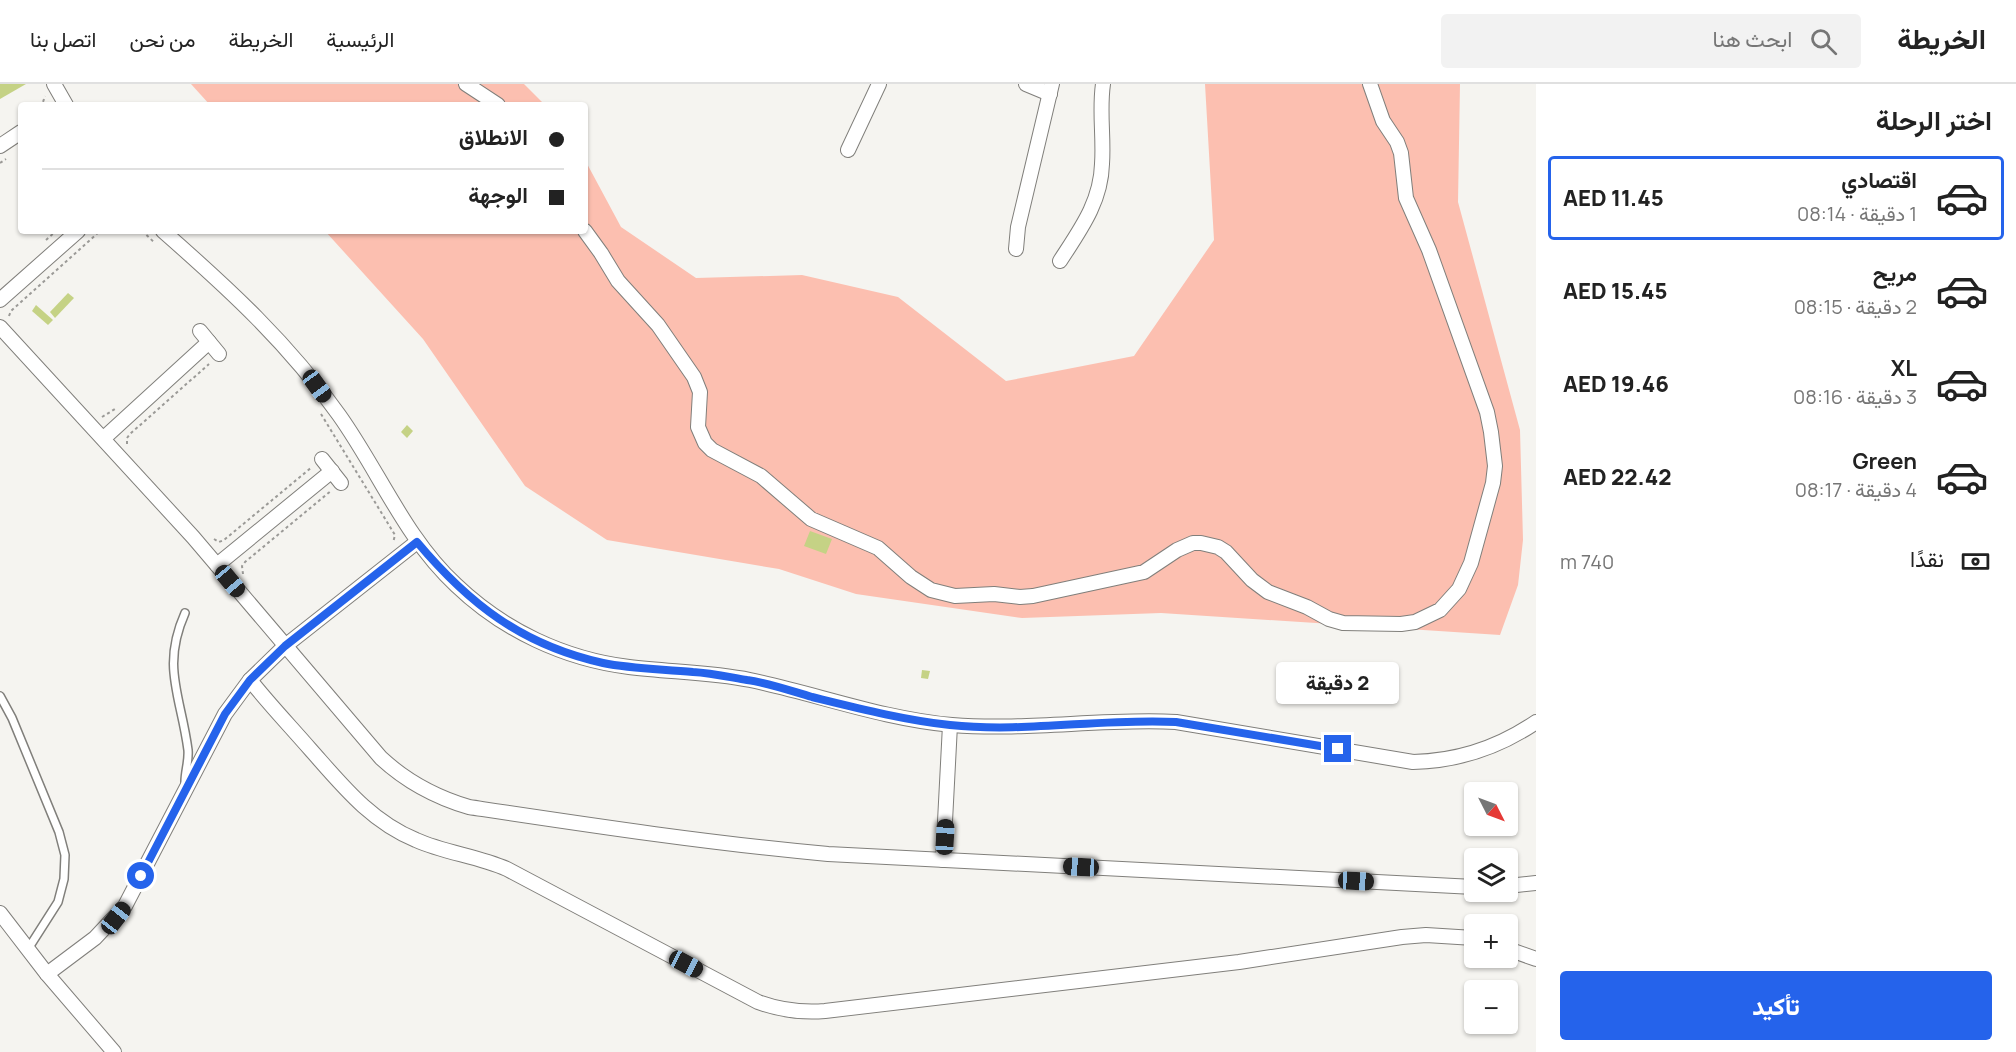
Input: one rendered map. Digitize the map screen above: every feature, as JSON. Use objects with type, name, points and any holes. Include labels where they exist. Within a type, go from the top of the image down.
[{"type":"street","points":[[466,84],[493,102]]},
{"type":"street","points":[[848,150],[879,84]]},
{"type":"street","points":[[1016,249],[1018,227],[1051,89],[1026,84]]},
{"type":"street","points":[[1060,261],[1088,218],[1099,190],[1103,161],[1101,114],[1103,84]]},
{"type":"street","points":[[587,234],[602,253],[618,281],[658,325],[694,376],[700,392],[698,427],[705,443],[719,454],[761,476],[811,519],[878,548],[910,577],[931,590],[955,596],[994,594],[1033,596],[1144,573],[1176,550],[1193,543],[1201,543],[1218,547],[1226,552],[1252,580],[1268,592],[1307,607],[1336,622],[1401,624],[1415,622],[1446,606],[1460,590],[1466,577],[1491,491],[1495,466],[1494,449],[1487,412],[1429,250],[1406,198],[1401,153],[1378,108],[1370,84]]},
{"type":"street","points":[[54,87],[63,102]]},
{"type":"street","points":[[0,147],[18,134]]},
{"type":"street","points":[[0,300],[75,234]]},
{"type":"street","points":[[166,234],[254,314],[317,386],[361,448],[417,542],[455,585],[482,608],[527,636],[565,652],[621,665],[750,680],[875,712],[950,725],[1017,727],[1142,721],[1176,722],[1413,762],[1448,760],[1480,752],[1504,742],[1536,722]]},
{"type":"street","points":[[5,323],[217,565],[381,758],[413,783],[449,801],[492,810],[723,844],[828,854],[1464,886]]},
{"type":"street","points":[[104,438],[204,337],[219,354]]},
{"type":"street","points":[[322,459],[341,483]]},
{"type":"street","points":[[217,565],[332,471]]},
{"type":"street","points":[[47,974],[100,933],[124,906],[225,714],[250,680],[285,646],[417,542]]},
{"type":"street","points":[[250,680],[354,800],[384,824],[438,849],[491,862],[507,869],[758,1002],[784,1010],[825,1011],[1239,962],[1410,936],[1464,937]]},
{"type":"street","points":[[943,860],[950,725]]},
{"type":"street","points":[[1518,885],[1536,883]]},
{"type":"street","points":[[0,913],[47,974],[114,1052]]},
{"type":"street","points":[[1518,953],[1536,959]]},
{"type":"lane","points":[[185,613],[176,638],[172,663],[188,751],[185,778],[187,788]]},
{"type":"lane","points":[[0,696],[12,718],[59,832],[65,855],[64,879],[58,902],[28,949]]},
{"type":"path","points":[[42,102],[54,87]]},
{"type":"path","points":[[5,323],[11,311],[97,234]]},
{"type":"path","points":[[145,234],[162,249]]},
{"type":"path","points":[[128,446],[126,440],[130,435],[219,354]]},
{"type":"path","points":[[100,416],[105,417],[121,403]]},
{"type":"path","points":[[318,410],[395,535],[392,545]]},
{"type":"path","points":[[208,534],[216,542],[224,540],[322,459]]},
{"type":"path","points":[[244,576],[242,571],[245,562],[341,483]]},
{"type":"shaded area","points":[[191,84],[524,84],[542,102],[207,102]]},
{"type":"shaded area","points":[[1205,84],[1460,84],[1458,202],[1520,430],[1523,540],[1518,585],[1500,635],[1161,613],[1022,618],[856,594],[779,569],[607,540],[525,486],[423,339],[328,234],[588,234],[588,166],[621,227],[696,278],[802,275],[898,297],[1006,381],[1134,356],[1214,240]]},
{"type":"building","points":[[0,84],[26,84],[0,99]]},
{"type":"building","points":[[68,293],[74,298],[55,318],[50,312]]},
{"type":"building","points":[[36,305],[53,320],[48,325],[32,311]]},
{"type":"building","points":[[407,425],[413,431],[407,438],[401,432]]},
{"type":"building","points":[[810,531],[832,539],[826,554],[804,546]]},
{"type":"building","points":[[922,670],[930,671],[928,679],[921,678]]},
{"type":"route","points":[[141,876],[225,714],[250,680],[322,615],[417,542],[455,585],[482,608],[506,624],[547,646],[603,663],[750,680],[875,712],[950,725],[1017,727],[1112,722],[1176,722],[1199,724],[1338,749]]}]
